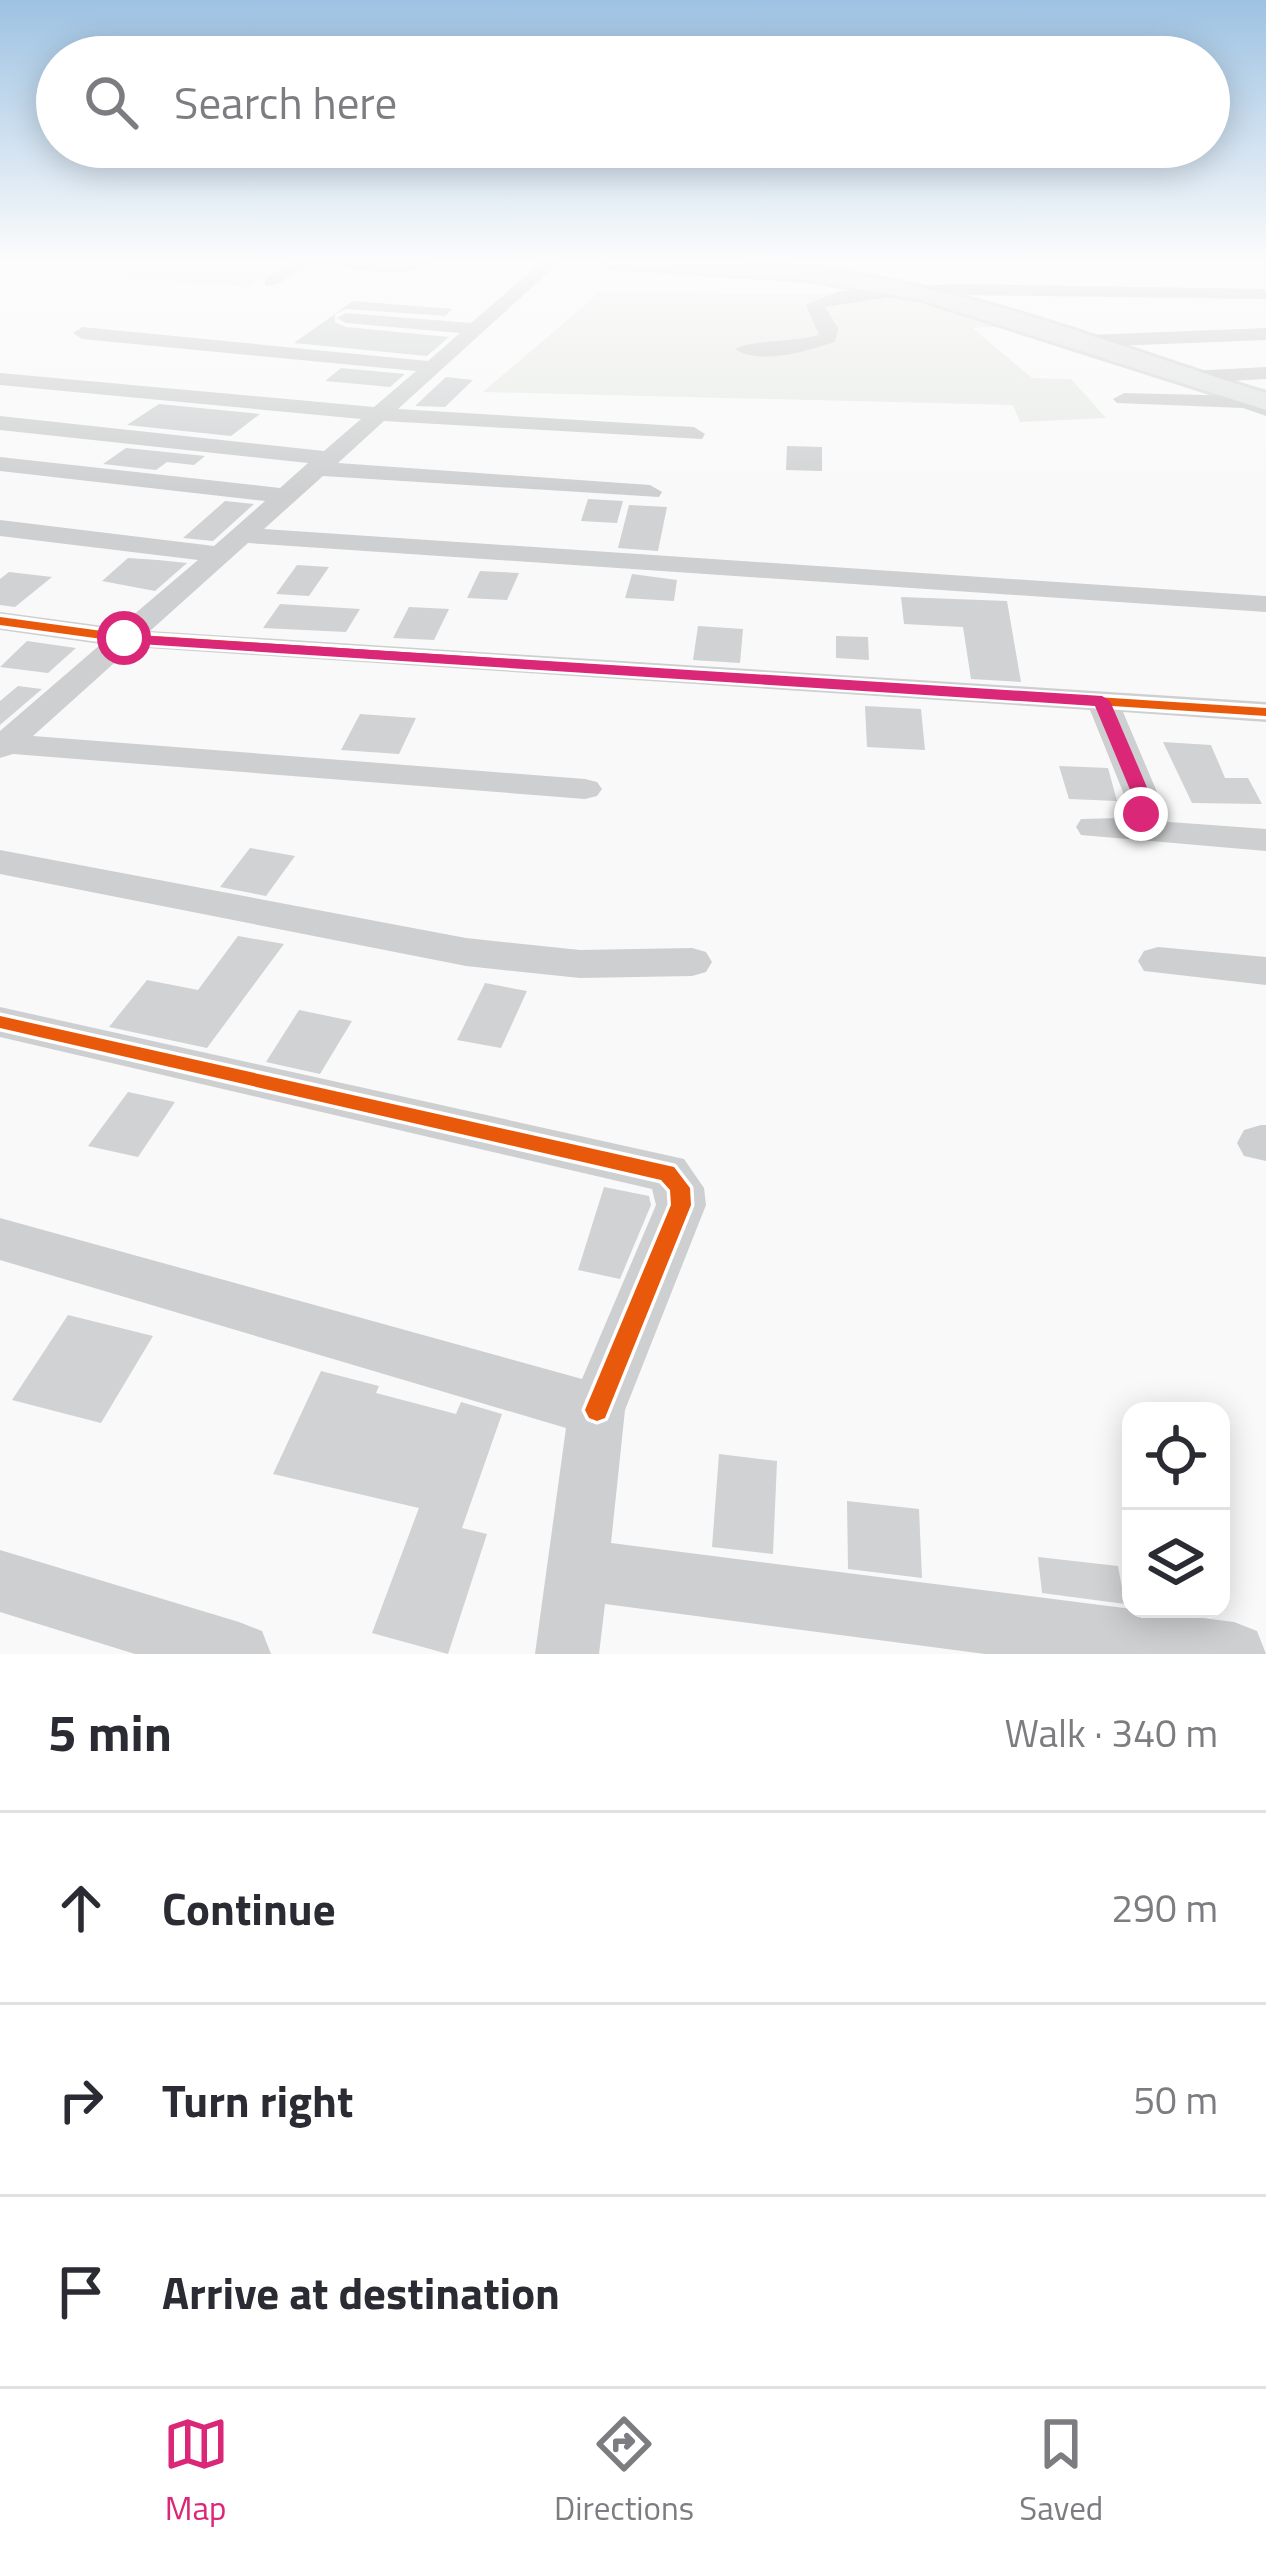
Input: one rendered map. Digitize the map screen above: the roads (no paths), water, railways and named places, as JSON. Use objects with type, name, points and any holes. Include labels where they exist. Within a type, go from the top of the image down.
[{"type":"main road","points":[[1079,338],[1266,406]]},
{"type":"street","points":[[135,338],[431,367]]},
{"type":"street","points":[[2,745],[464,338]]},
{"type":"street","points":[[745,349],[791,349],[827,338]]},
{"type":"street","points":[[1088,341],[1126,338]]},
{"type":"street","points":[[1144,361],[1266,355]]},
{"type":"street","points":[[1190,376],[1266,373]]},
{"type":"street","points":[[0,379],[377,414],[694,434]]},
{"type":"street","points":[[1233,392],[1266,392]]},
{"type":"street","points":[[1124,399],[1266,406]]},
{"type":"street","points":[[0,423],[321,463],[650,492]]},
{"type":"street","points":[[0,464],[283,496]]},
{"type":"street","points":[[0,528],[218,554]]},
{"type":"street","points":[[239,535],[1266,604]]},
{"type":"street","points":[[0,621],[124,638],[1266,712]]},
{"type":"street","points":[[1102,701],[1140,792],[1137,830]]},
{"type":"street","points":[[2,745],[585,790]]},
{"type":"street","points":[[1094,827],[1266,840]]},
{"type":"street","points":[[0,862],[466,952],[580,964],[692,962]]},
{"type":"street","points":[[1158,962],[1266,970]]},
{"type":"street","points":[[0,1022],[667,1173],[680,1189],[681,1205],[597,1410],[566,1654]]},
{"type":"street","points":[[0,1240],[597,1410]]},
{"type":"street","points":[[578,1570],[1234,1654]]},
{"type":"street","points":[[0,1582],[238,1654]]}]
